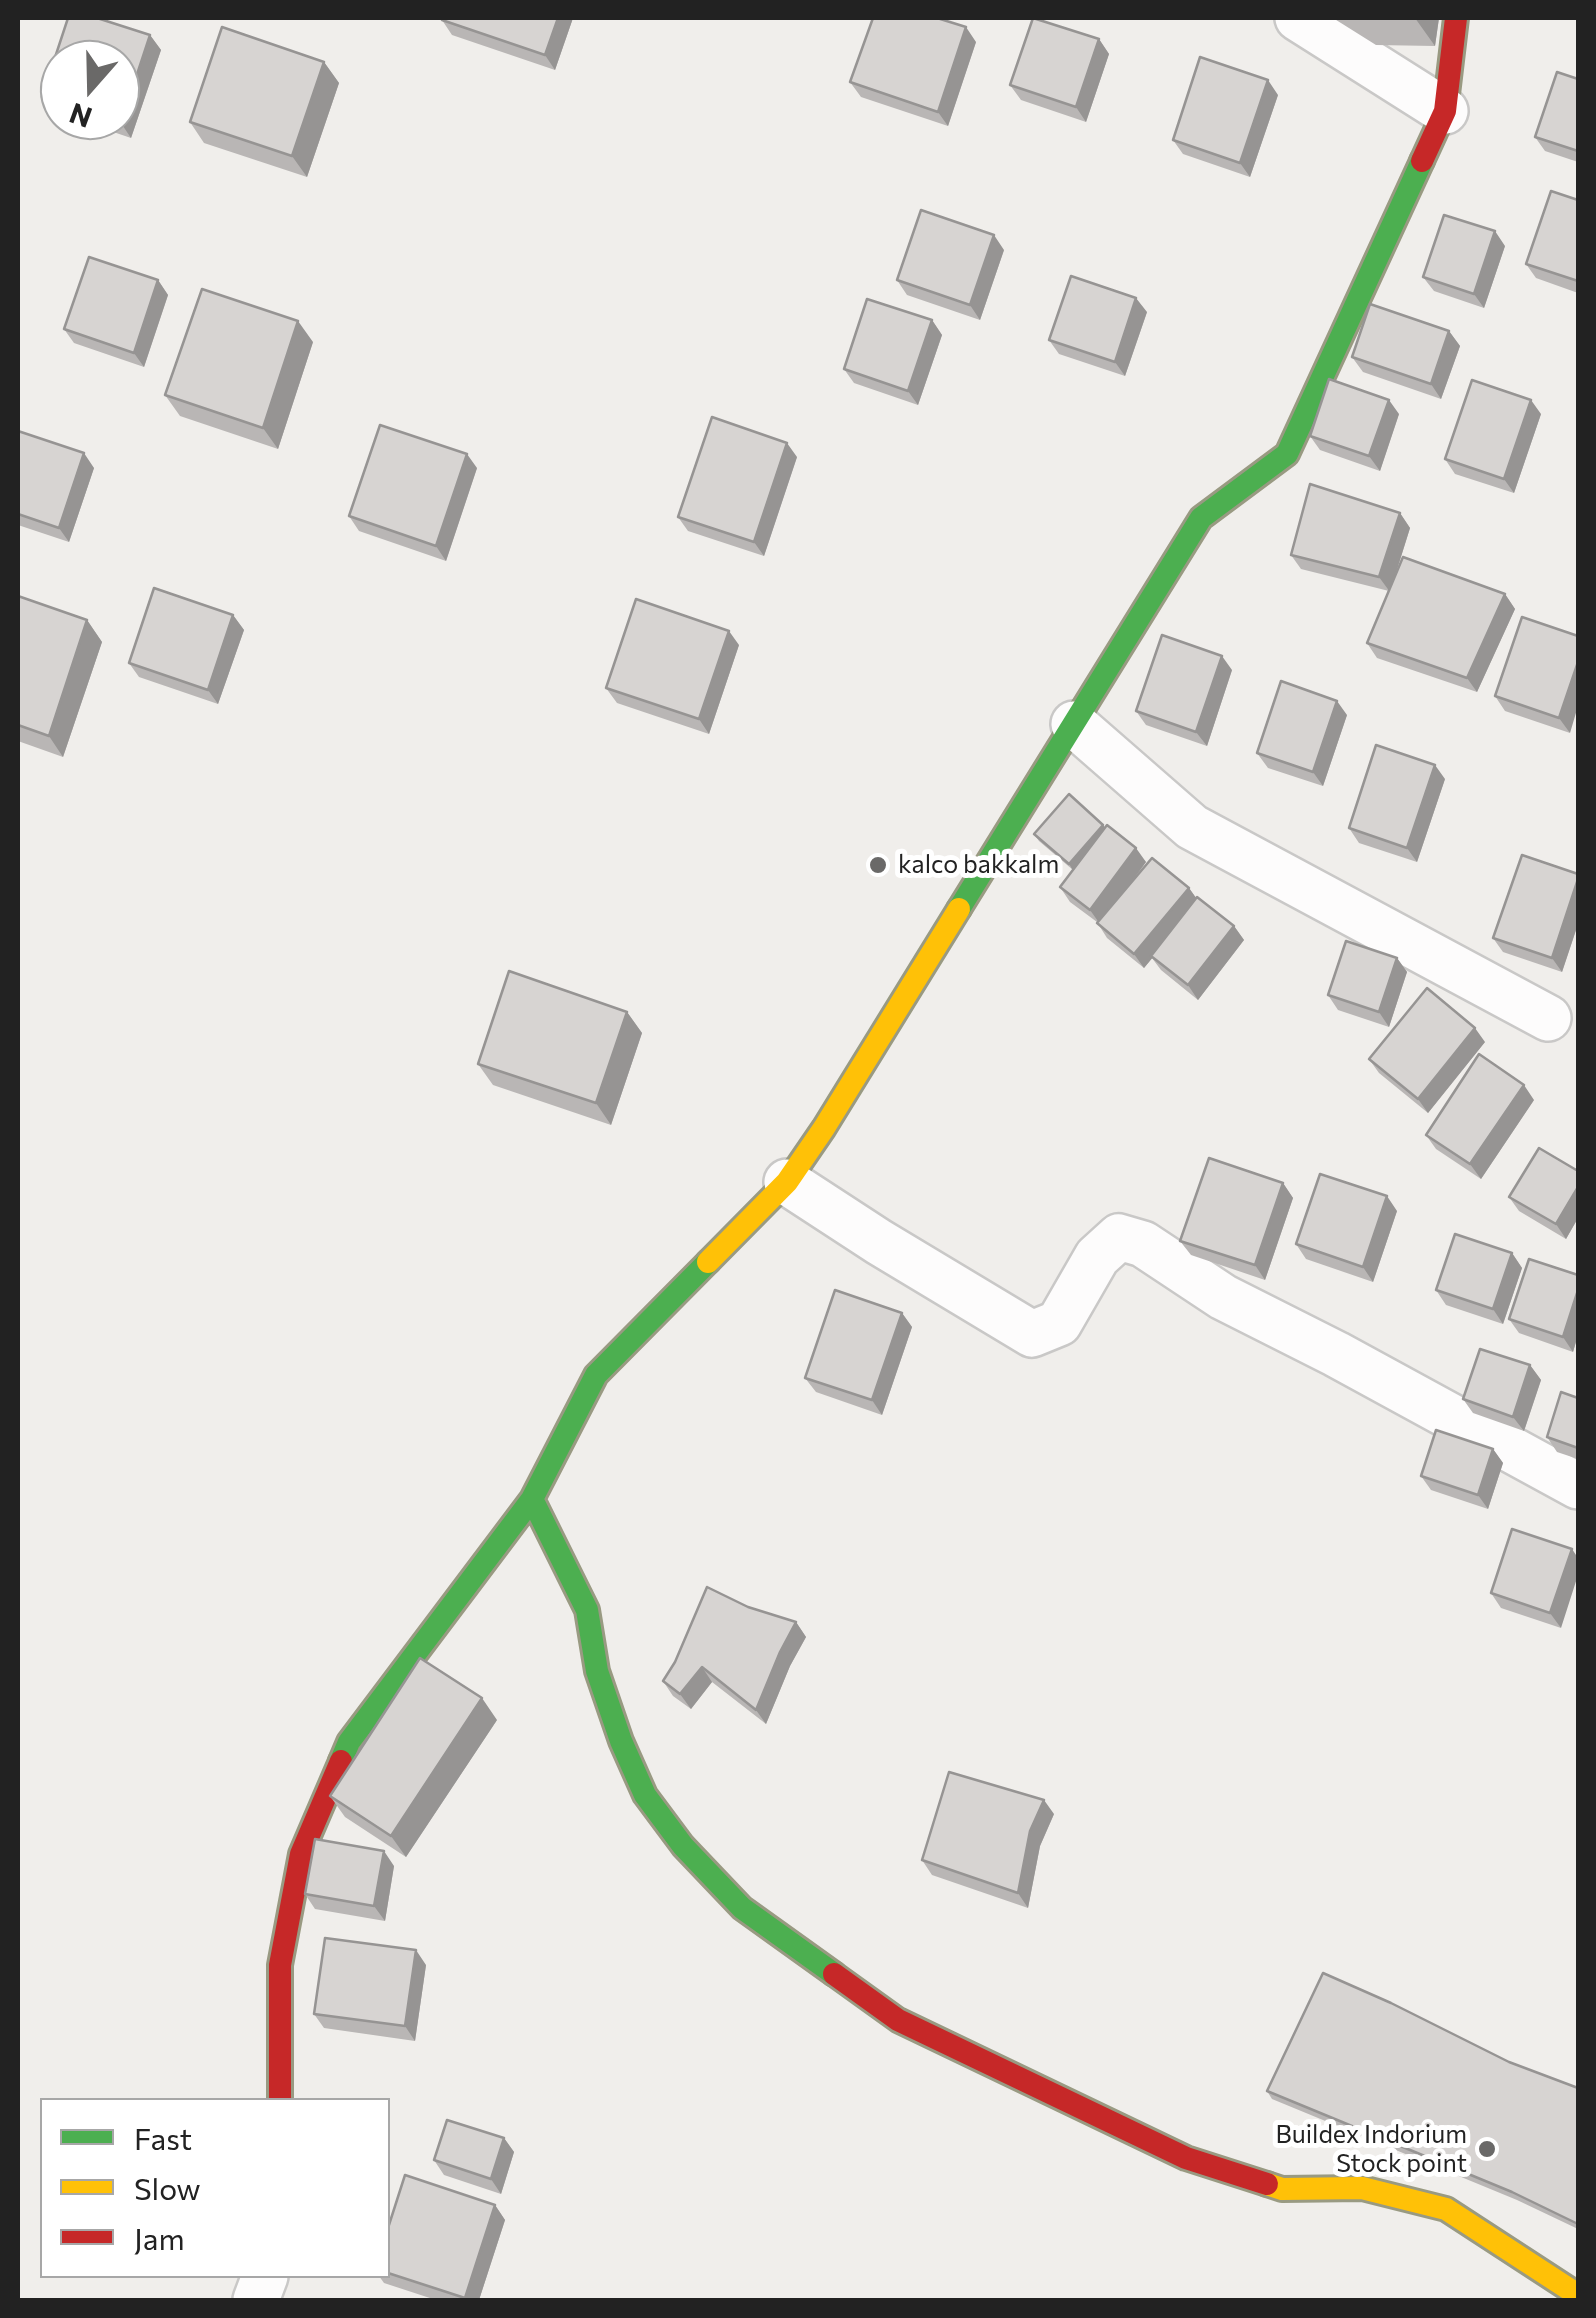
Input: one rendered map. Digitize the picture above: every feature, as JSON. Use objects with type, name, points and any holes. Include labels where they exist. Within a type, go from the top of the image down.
[{"type":"street","points":[[1298,18],[1446,111]]},
{"type":"street","points":[[280,2098],[280,1965],[301,1854],[348,1742],[532,1499],[596,1374],[788,1182],[1201,518],[1287,454],[1446,111],[1456,18]]},
{"type":"street","points":[[1074,724],[1192,828],[1548,1018]]},
{"type":"street","points":[[788,1182],[1032,1334],[1059,1323],[1097,1257],[1119,1237],[1143,1244],[1222,1298],[1336,1354],[1578,1486]]},
{"type":"street","points":[[532,1499],[587,1610],[598,1671],[644,1795],[683,1846],[742,1908],[898,2020],[1186,2158],[1282,2189],[1362,2188],[1446,2209],[1578,2295]]},
{"type":"building","points":[[68,18],[97,18],[150,35],[140,65],[140,40],[61,40]]},
{"type":"building","points":[[443,18],[558,18],[545,55]]},
{"type":"building","points":[[873,18],[937,18],[966,27],[938,112],[850,82]]},
{"type":"building","points":[[1033,18],[1099,39],[1076,107],[1010,85]]},
{"type":"building","points":[[222,27],[324,62],[292,156],[190,122]]},
{"type":"building","points":[[1200,57],[1268,80],[1240,163],[1173,140]]},
{"type":"building","points":[[1557,72],[1578,79],[1578,151],[1535,137]]},
{"type":"building","points":[[1551,191],[1578,200],[1578,281],[1526,264]]},
{"type":"building","points":[[921,210],[994,235],[970,305],[897,280]]},
{"type":"building","points":[[1444,215],[1495,231],[1474,294],[1423,277]]},
{"type":"building","points":[[89,257],[158,280],[134,353],[64,329]]},
{"type":"building","points":[[1071,276],[1136,298],[1115,362],[1049,340]]},
{"type":"building","points":[[202,289],[298,321],[263,428],[165,395]]},
{"type":"building","points":[[867,299],[932,320],[908,391],[844,369]]},
{"type":"building","points":[[1370,304],[1449,331],[1431,384],[1352,357]]},
{"type":"building","points":[[1329,379],[1389,400],[1369,456],[1310,436]]},
{"type":"building","points":[[1472,380],[1531,400],[1504,479],[1445,459]]},
{"type":"building","points":[[712,417],[787,443],[754,542],[678,517]]},
{"type":"building","points":[[380,425],[467,454],[436,546],[349,516]]},
{"type":"building","points":[[18,431],[84,453],[59,528],[18,514]]},
{"type":"building","points":[[1310,484],[1400,513],[1379,577],[1291,555]]},
{"type":"building","points":[[1403,557],[1505,594],[1467,678],[1367,643]]},
{"type":"building","points":[[154,588],[233,615],[208,690],[129,663]]},
{"type":"building","points":[[18,596],[87,620],[49,736],[18,725]]},
{"type":"building","points":[[636,599],[729,631],[699,719],[606,688]]},
{"type":"building","points":[[1522,617],[1578,636],[1578,662],[1559,718],[1495,696]]},
{"type":"building","points":[[1162,635],[1222,656],[1196,732],[1136,711]]},
{"type":"building","points":[[1281,681],[1337,701],[1313,772],[1257,753]]},
{"type":"building","points":[[1376,745],[1435,765],[1407,848],[1349,828]]},
{"type":"building","points":[[1069,794],[1103,825],[1069,864],[1034,834]]},
{"type":"building","points":[[1107,825],[1136,848],[1090,910],[1060,887]]},
{"type":"building","points":[[1522,855],[1578,874],[1552,958],[1493,938]]},
{"type":"building","points":[[1152,858],[1189,888],[1134,954],[1097,923]]},
{"type":"building","points":[[1197,897],[1234,926],[1188,985],[1151,956]]},
{"type":"building","points":[[1346,941],[1397,958],[1379,1012],[1328,995]]},
{"type":"building","points":[[509,971],[627,1012],[596,1103],[478,1064]]},
{"type":"building","points":[[1427,988],[1475,1028],[1418,1099],[1369,1059]]},
{"type":"building","points":[[1479,1054],[1524,1085],[1470,1164],[1426,1135]]},
{"type":"building","points":[[1539,1148],[1578,1171],[1578,1187],[1556,1224],[1509,1197]]},
{"type":"building","points":[[1209,1158],[1283,1183],[1255,1265],[1180,1241]]},
{"type":"building","points":[[1320,1174],[1387,1196],[1363,1267],[1296,1244]]},
{"type":"building","points":[[1455,1234],[1512,1253],[1493,1309],[1436,1290]]},
{"type":"building","points":[[1529,1259],[1578,1275],[1578,1290],[1563,1337],[1509,1319]]},
{"type":"building","points":[[835,1290],[902,1313],[872,1400],[805,1378]]},
{"type":"building","points":[[1480,1349],[1530,1365],[1513,1417],[1463,1399]]},
{"type":"building","points":[[1561,1392],[1578,1398],[1578,1448],[1547,1437]]},
{"type":"building","points":[[1436,1430],[1493,1449],[1478,1495],[1421,1476]]},
{"type":"building","points":[[1512,1529],[1572,1549],[1550,1613],[1491,1593]]},
{"type":"building","points":[[707,1587],[748,1607],[796,1622],[756,1710],[702,1667],[680,1694],[663,1681]]},
{"type":"building","points":[[420,1658],[482,1698],[391,1836],[330,1796]]},
{"type":"building","points":[[949,1772],[1044,1800],[1030,1831],[1018,1893],[922,1860]]},
{"type":"building","points":[[315,1839],[384,1851],[374,1906],[305,1894]]},
{"type":"building","points":[[325,1938],[416,1950],[405,2026],[314,2014]]},
{"type":"building","name":"Buildex Indorium Stock point","points":[[1323,1973],[1509,2062],[1578,2088],[1578,2224],[1512,2192],[1267,2091]]},
{"type":"building","points":[[447,2120],[504,2138],[491,2179],[434,2160]]},
{"type":"building","points":[[405,2175],[495,2205],[465,2298],[390,2274],[390,2222]]},
{"type":"traffic: fast","points":[[959,909],[1201,518],[1287,454],[1422,161]]},
{"type":"traffic: fast","points":[[341,1761],[349,1742],[532,1499],[596,1375],[708,1262]]},
{"type":"traffic: fast","points":[[532,1499],[587,1610],[597,1671],[645,1795],[683,1846],[742,1908],[834,1974]]},
{"type":"traffic: slow","points":[[708,1262],[787,1182],[959,909]]},
{"type":"traffic: slow","points":[[1267,2184],[1282,2189],[1362,2188],[1446,2209],[1578,2295]]},
{"type":"traffic: jam","points":[[1422,161],[1445,111],[1456,18]]},
{"type":"traffic: jam","points":[[280,2098],[280,1965],[301,1854],[341,1761]]},
{"type":"traffic: jam","points":[[834,1974],[898,2020],[1186,2158],[1267,2184]]},
{"type":"place","name":"kalco bakkalm","points":[[878,865]]},
{"type":"place","name":"Buildex Indorium Stock point","points":[[1487,2149]]}]
